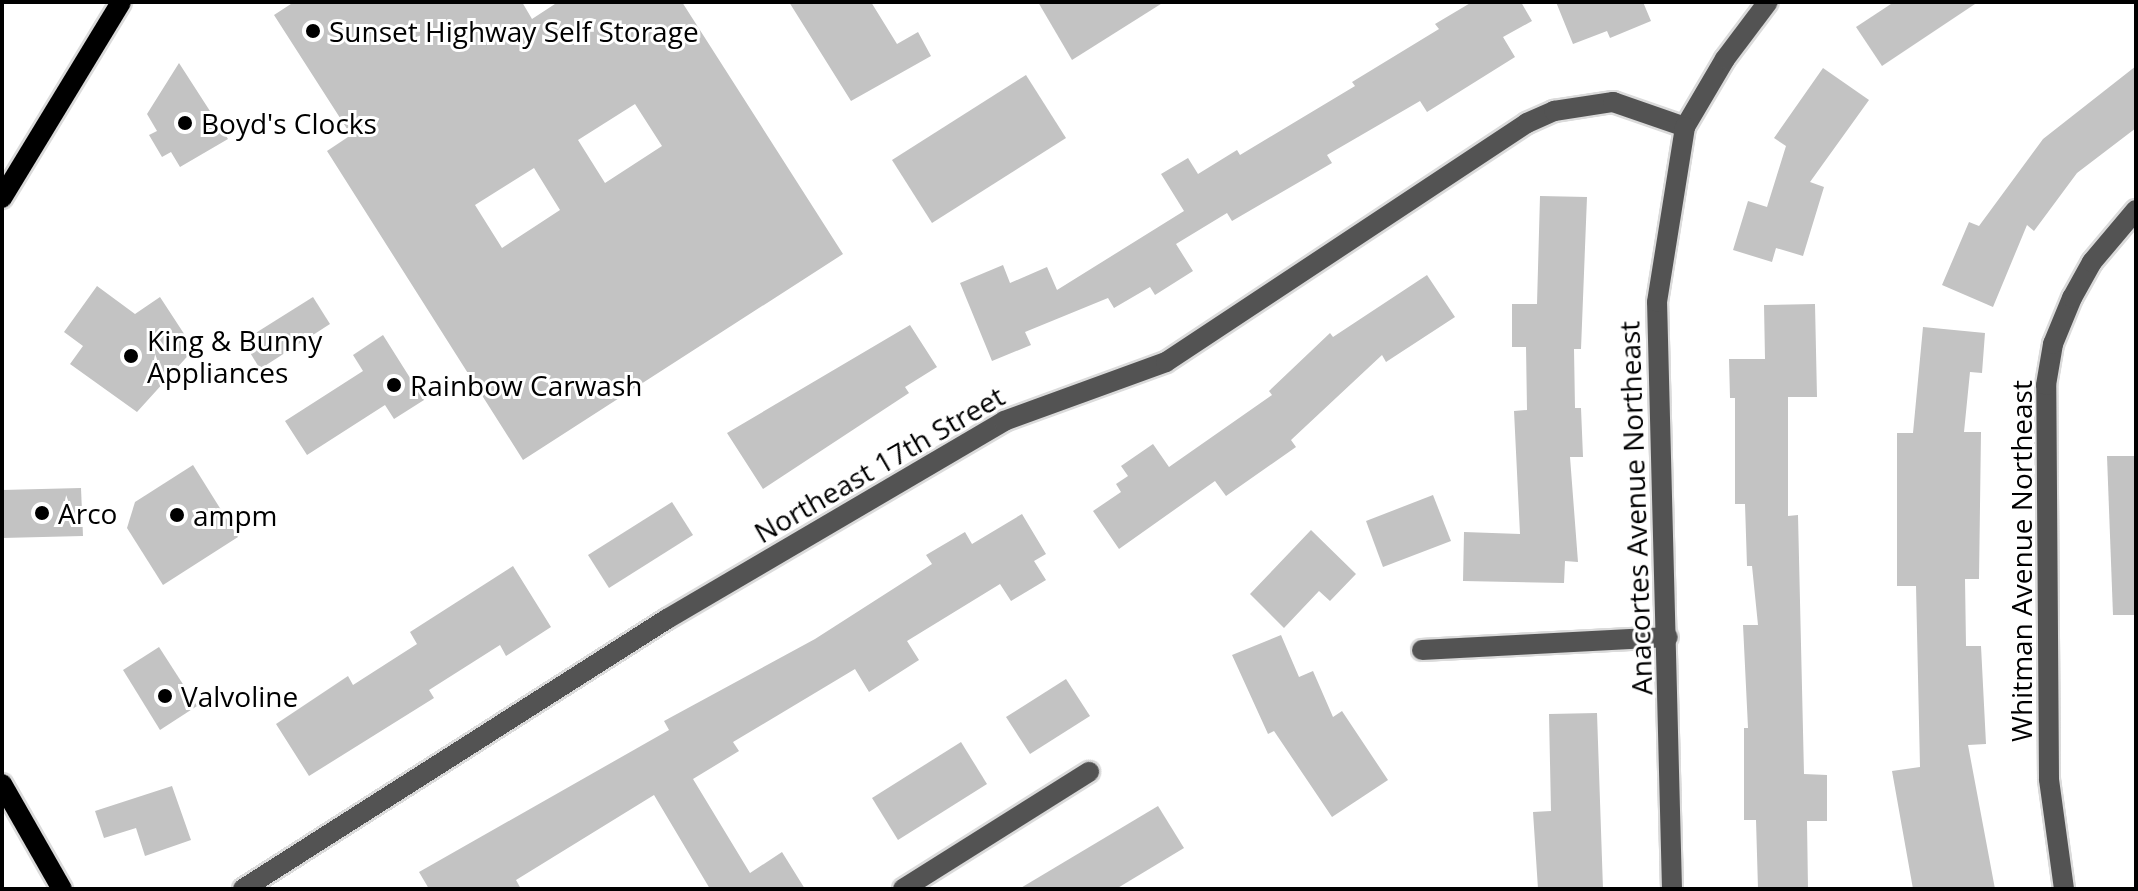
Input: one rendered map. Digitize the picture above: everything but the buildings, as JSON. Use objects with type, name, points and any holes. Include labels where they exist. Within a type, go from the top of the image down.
[{"type":"main road","points":[[2,198],[121,2]]},
{"type":"main road","points":[[2,784],[62,889]]},
{"type":"street","points":[[1685,127],[1725,59],[1768,2]]},
{"type":"street","name":"Northeast 17th Street","points":[[243,889],[667,619],[1004,421],[1166,362],[1527,123],[1554,111],[1613,102],[1685,127]]},
{"type":"street","name":"Anacortes Avenue Northeast","points":[[1672,889],[1668,637],[1657,302],[1685,127]]},
{"type":"street","name":"Whitman Avenue Northeast","points":[[2064,889],[2049,779],[2046,385],[2053,344],[2072,298],[2092,262],[2136,210]]},
{"type":"street","points":[[1422,650],[1668,637]]},
{"type":"street","points":[[903,889],[1089,772]]},
{"type":"place","name":"Sunset Highway Self Storage","points":[[313,31]]},
{"type":"place","name":"Boyd's Clocks","points":[[185,123]]},
{"type":"place","name":"King & Bunny Appliances","points":[[131,356]]},
{"type":"place","name":"Rainbow Carwash","points":[[394,385]]},
{"type":"place","name":"Arco","points":[[42,513]]},
{"type":"place","name":"ampm","points":[[177,515]]},
{"type":"place","name":"Valvoline","points":[[165,696]]}]
